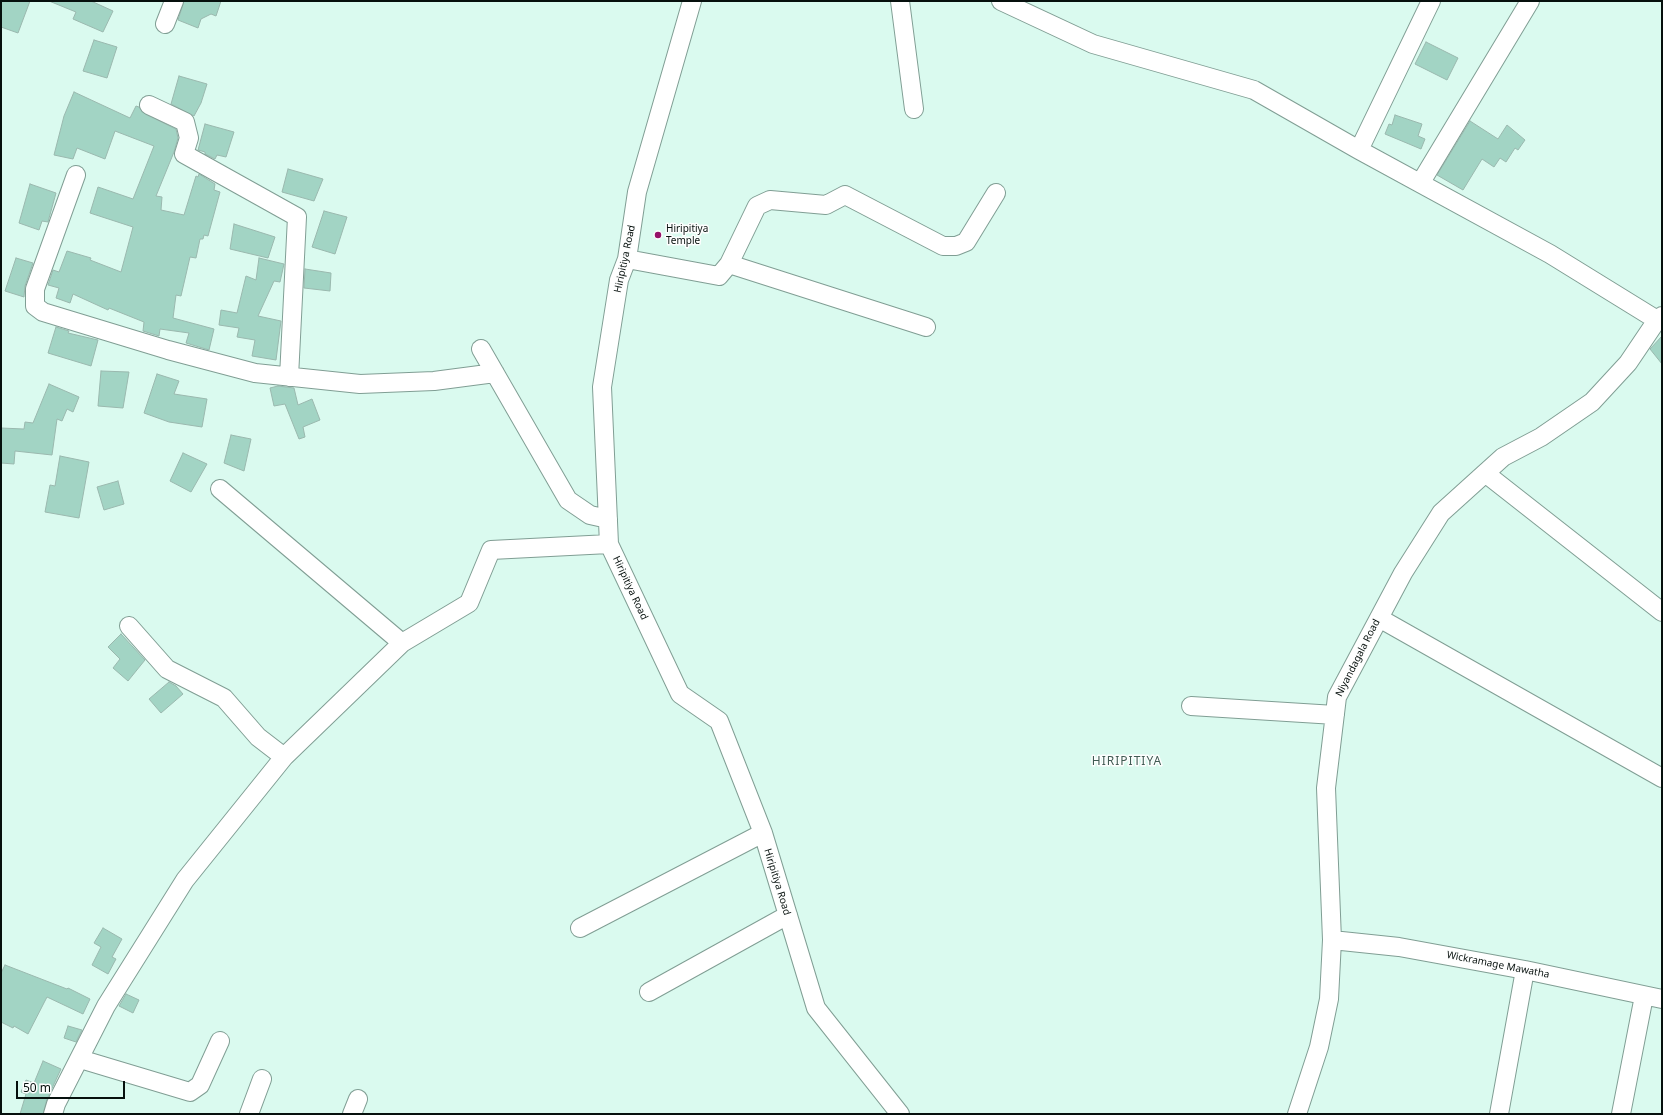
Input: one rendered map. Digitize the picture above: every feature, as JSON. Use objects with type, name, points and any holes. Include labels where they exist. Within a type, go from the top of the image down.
[{"type":"street","points":[[165,24],[174,1]]},
{"type":"street","name":"Hiripitiya Road","points":[[692,1],[637,192],[627,259],[619,280],[602,387],[609,544],[680,694],[719,721],[763,833],[816,1008],[900,1114]]},
{"type":"street","points":[[900,1],[914,109]]},
{"type":"street","points":[[1001,1],[1093,44],[1254,90],[1359,150],[1421,182],[1550,254],[1660,318]]},
{"type":"street","points":[[1359,150],[1432,1]]},
{"type":"street","points":[[1421,182],[1530,1]]},
{"type":"street","points":[[149,105],[186,122],[189,138],[184,154],[297,217],[289,377]]},
{"type":"street","points":[[76,175],[35,289],[35,306],[43,312],[168,350],[255,373],[360,384],[434,381],[495,373]]},
{"type":"street","points":[[627,259],[719,276],[729,264],[757,206],[770,200],[826,205],[845,194],[943,246],[956,246],[966,242],[996,193]]},
{"type":"street","points":[[729,264],[926,327]]},
{"type":"street","name":"Niyandagala Road","points":[[1297,1114],[1319,1047],[1329,999],[1332,940],[1326,788],[1337,697],[1403,573],[1441,513],[1503,457],[1541,437],[1592,402],[1628,363],[1660,318]]},
{"type":"street","points":[[481,349],[568,500],[590,515],[608,519]]},
{"type":"street","points":[[1485,473],[1662,612]]},
{"type":"street","points":[[220,489],[402,643]]},
{"type":"street","points":[[53,1114],[56,1104],[106,1006],[185,880],[284,757],[402,643],[469,603],[491,550],[609,544]]},
{"type":"street","points":[[1379,618],[1662,778]]},
{"type":"street","points":[[129,626],[167,669],[224,698],[258,737],[284,757]]},
{"type":"street","points":[[1191,706],[1335,714]]},
{"type":"street","points":[[580,928],[763,833]]},
{"type":"street","points":[[649,992],[788,915]]},
{"type":"street","name":"Wickramage Mawatha","points":[[1332,940],[1400,947],[1525,970],[1662,999]]},
{"type":"street","points":[[1499,1114],[1525,970]]},
{"type":"street","points":[[1621,1114],[1644,996]]},
{"type":"street","points":[[80,1059],[190,1092],[200,1085],[220,1041]]},
{"type":"street","points":[[249,1114],[262,1079]]},
{"type":"building","points":[[1,1],[30,1],[18,33],[1,27]]},
{"type":"building","points":[[49,1],[91,1],[113,11],[103,32],[73,19],[76,12]]},
{"type":"building","points":[[184,1],[221,1],[216,16],[211,14],[201,19],[198,28],[178,20]]},
{"type":"building","points":[[94,40],[117,47],[107,78],[83,71]]},
{"type":"building","points":[[1426,42],[1458,58],[1447,80],[1415,64]]},
{"type":"building","points":[[179,76],[207,84],[201,103],[194,116],[171,104]]},
{"type":"building","points":[[74,92],[130,118],[136,106],[139,107],[145,114],[176,129],[178,138],[174,152],[156,196],[162,197],[161,210],[184,215],[196,176],[198,177],[199,174],[215,184],[214,190],[220,192],[208,236],[204,235],[203,239],[200,239],[196,258],[190,257],[181,296],[176,295],[173,318],[214,329],[209,350],[186,343],[189,333],[160,329],[159,336],[143,331],[144,322],[109,308],[108,310],[73,294],[70,303],[56,298],[59,288],[48,285],[53,270],[59,272],[67,251],[91,258],[90,260],[121,272],[133,227],[90,213],[98,187],[133,199],[154,146],[115,131],[105,159],[77,148],[73,159],[54,155],[64,116]]},
{"type":"building","points":[[1395,115],[1422,124],[1418,136],[1425,139],[1421,149],[1385,134],[1389,124],[1392,125]]},
{"type":"building","points":[[1470,121],[1498,139],[1507,125],[1525,140],[1518,150],[1515,148],[1506,162],[1500,158],[1494,167],[1482,159],[1463,190],[1437,175]]},
{"type":"building","points":[[205,124],[234,132],[226,157],[217,155],[215,159],[205,154],[205,152],[198,150]]},
{"type":"building","points":[[288,169],[323,179],[314,201],[282,192]]},
{"type":"building","points":[[30,184],[56,193],[48,222],[42,221],[39,230],[19,223]]},
{"type":"building","points":[[324,211],[347,217],[335,254],[312,247]]},
{"type":"building","points":[[234,224],[275,237],[268,258],[230,249]]},
{"type":"building","points":[[16,258],[33,263],[25,286],[24,297],[5,291]]},
{"type":"building","points":[[259,258],[284,264],[280,282],[274,281],[258,316],[281,321],[276,360],[252,356],[255,340],[237,337],[239,328],[219,325],[221,310],[237,313],[246,276],[256,280]]},
{"type":"building","points":[[305,269],[331,273],[330,291],[304,288]]},
{"type":"building","points":[[56,327],[69,331],[68,333],[98,340],[91,366],[48,353]]},
{"type":"building","points":[[1662,336],[1662,364],[1650,349]]},
{"type":"building","points":[[101,371],[129,372],[123,408],[98,406]]},
{"type":"building","points":[[157,374],[179,381],[174,394],[207,399],[202,427],[169,422],[144,413]]},
{"type":"building","points":[[49,384],[79,397],[73,412],[67,409],[62,421],[57,419],[52,455],[15,451],[14,464],[1,463],[1,428],[24,429],[25,422],[33,423]]},
{"type":"building","points":[[278,386],[294,388],[298,405],[312,399],[320,420],[303,427],[305,437],[299,439],[285,404],[274,406],[270,388]]},
{"type":"building","points":[[231,435],[251,439],[244,471],[224,463]]},
{"type":"building","points":[[183,453],[207,464],[191,492],[170,481]]},
{"type":"building","points":[[60,456],[89,462],[79,518],[45,512],[50,485],[55,486]]},
{"type":"building","points":[[118,481],[124,504],[104,510],[97,487]]},
{"type":"building","points":[[121,634],[145,660],[128,681],[113,668],[120,659],[108,647]]},
{"type":"building","points":[[169,682],[176,686],[183,694],[161,713],[149,699]]},
{"type":"building","points":[[103,928],[122,939],[112,957],[116,959],[108,974],[92,965],[101,947],[94,943]]},
{"type":"building","points":[[5,965],[67,989],[68,988],[90,999],[83,1014],[47,997],[28,1034],[14,1026],[13,1028],[1,1022],[1,973]]},
{"type":"building","points":[[126,994],[139,1000],[133,1013],[119,1006]]},
{"type":"building","points":[[68,1026],[82,1030],[76,1042],[64,1038]]},
{"type":"building","points":[[43,1061],[61,1069],[47,1099],[43,1114],[20,1114],[26,1094],[21,1092],[26,1080],[34,1083]]},
{"type":"place","name":"Hiripitiya Temple","points":[[658,235]]},
{"type":"district","name":"HIRIPITIYA","points":[[1127,762]]}]
